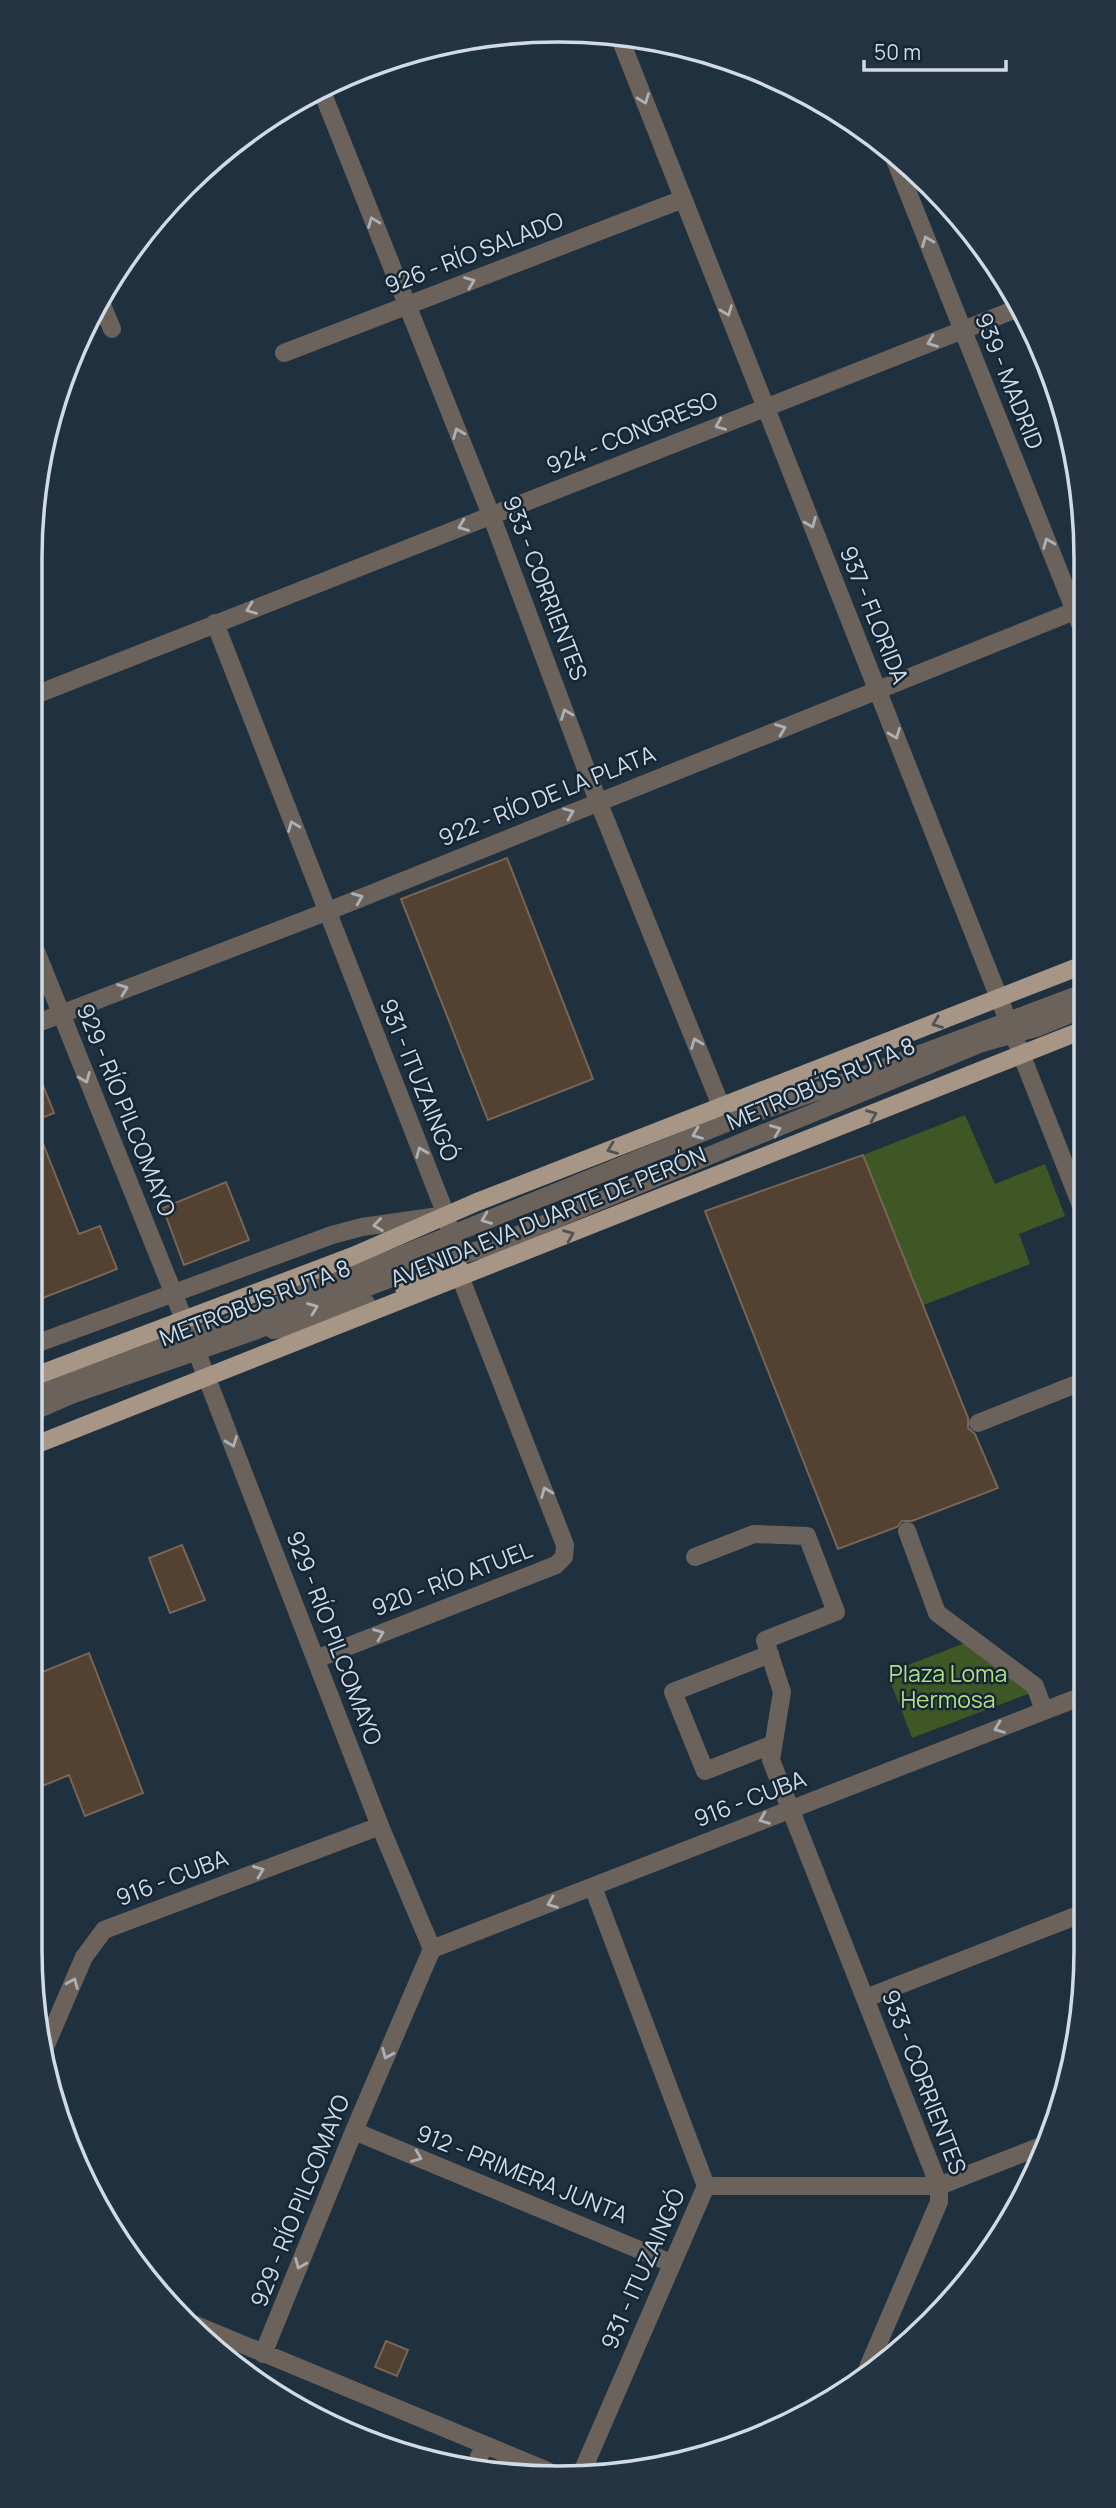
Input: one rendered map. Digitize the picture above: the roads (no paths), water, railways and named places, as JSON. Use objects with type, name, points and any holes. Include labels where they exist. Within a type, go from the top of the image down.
[{"type":"main road","name":"AVENIDA EVA DUARTE DE PERÓN","points":[[42,1373],[353,1256],[448,1224],[721,1106],[1074,969]]},
{"type":"main road","name":"AVENIDA EVA DUARTE DE PERÓN","points":[[42,1442],[332,1329],[458,1267],[1074,1034]]},
{"type":"main road","points":[[332,1329],[366,1303],[458,1267]]},
{"type":"street","name":"937 - FLORIDA","points":[[624,46],[764,407],[1074,1187]]},
{"type":"street","name":"933 - CORRIENTES","points":[[324,98],[491,515],[598,801],[721,1106]]},
{"type":"street","name":"939 - MADRID","points":[[899,171],[962,330],[1074,598]]},
{"type":"street","name":"926 - RÍO SALADO","points":[[284,354],[683,199]]},
{"type":"street","points":[[105,311],[112,328]]},
{"type":"street","name":"924 - CONGRESO","points":[[42,692],[1011,311]]},
{"type":"street","name":"922 - RÍO DE LA PLATA","points":[[42,1021],[326,912],[1074,612]]},
{"type":"street","name":"931 - ITUZAINGÓ","points":[[215,624],[448,1224],[458,1267],[563,1535],[564,1557]]},
{"type":"street","name":"929 - RÍO PILCOMAYO","points":[[42,967],[194,1344],[380,1826],[432,1949],[263,2354]]},
{"type":"street","name":"METROBÚS RUTA 8","points":[[42,1393],[194,1344],[249,1333],[425,1265],[458,1267],[486,1248],[719,1154],[982,1043],[1074,997]]},
{"type":"street","name":"METROBÚS RUTA 8","points":[[42,1408],[194,1344],[226,1326],[448,1224],[734,1120],[1012,1027],[1074,1011]]},
{"type":"street","name":"AVENIDA EVA DUARTE DE PERÓN","points":[[42,1342],[332,1235],[362,1227],[448,1224]]},
{"type":"street","points":[[249,1333],[307,1326],[366,1303]]},
{"type":"street","points":[[978,1423],[1074,1385]]},
{"type":"street","points":[[907,1531],[937,1613],[1035,1686],[1044,1711]]},
{"type":"street","points":[[695,1557],[754,1534],[807,1536],[836,1612],[765,1640],[770,1654],[782,1692],[771,1745],[705,1771],[673,1692],[770,1654]]},
{"type":"street","name":"920 - RÍO ATUEL","points":[[316,1659],[556,1565],[564,1557]]},
{"type":"street","name":"916 - CUBA","points":[[432,1949],[1074,1700]]},
{"type":"street","name":"933 - CORRIENTES","points":[[771,1745],[771,1760],[866,1998],[939,2194],[871,2360]]},
{"type":"street","name":"916 - CUBA","points":[[50,2037],[84,1957],[104,1930],[380,1826]]},
{"type":"street","name":"931 - ITUZAINGÓ","points":[[585,2465],[706,2186],[593,1887]]},
{"type":"street","points":[[866,1998],[1074,1917]]},
{"type":"street","name":"912 - PRIMERA JUNTA","points":[[354,2131],[671,2263]]},
{"type":"street","points":[[706,2186],[939,2194],[1034,2150]]},
{"type":"street","points":[[211,2332],[534,2465]]},
{"type":"street","points":[[478,2460],[484,2445]]},
{"type":"park label","name":"Plaza Loma Hermosa","points":[[948,1687]]}]
